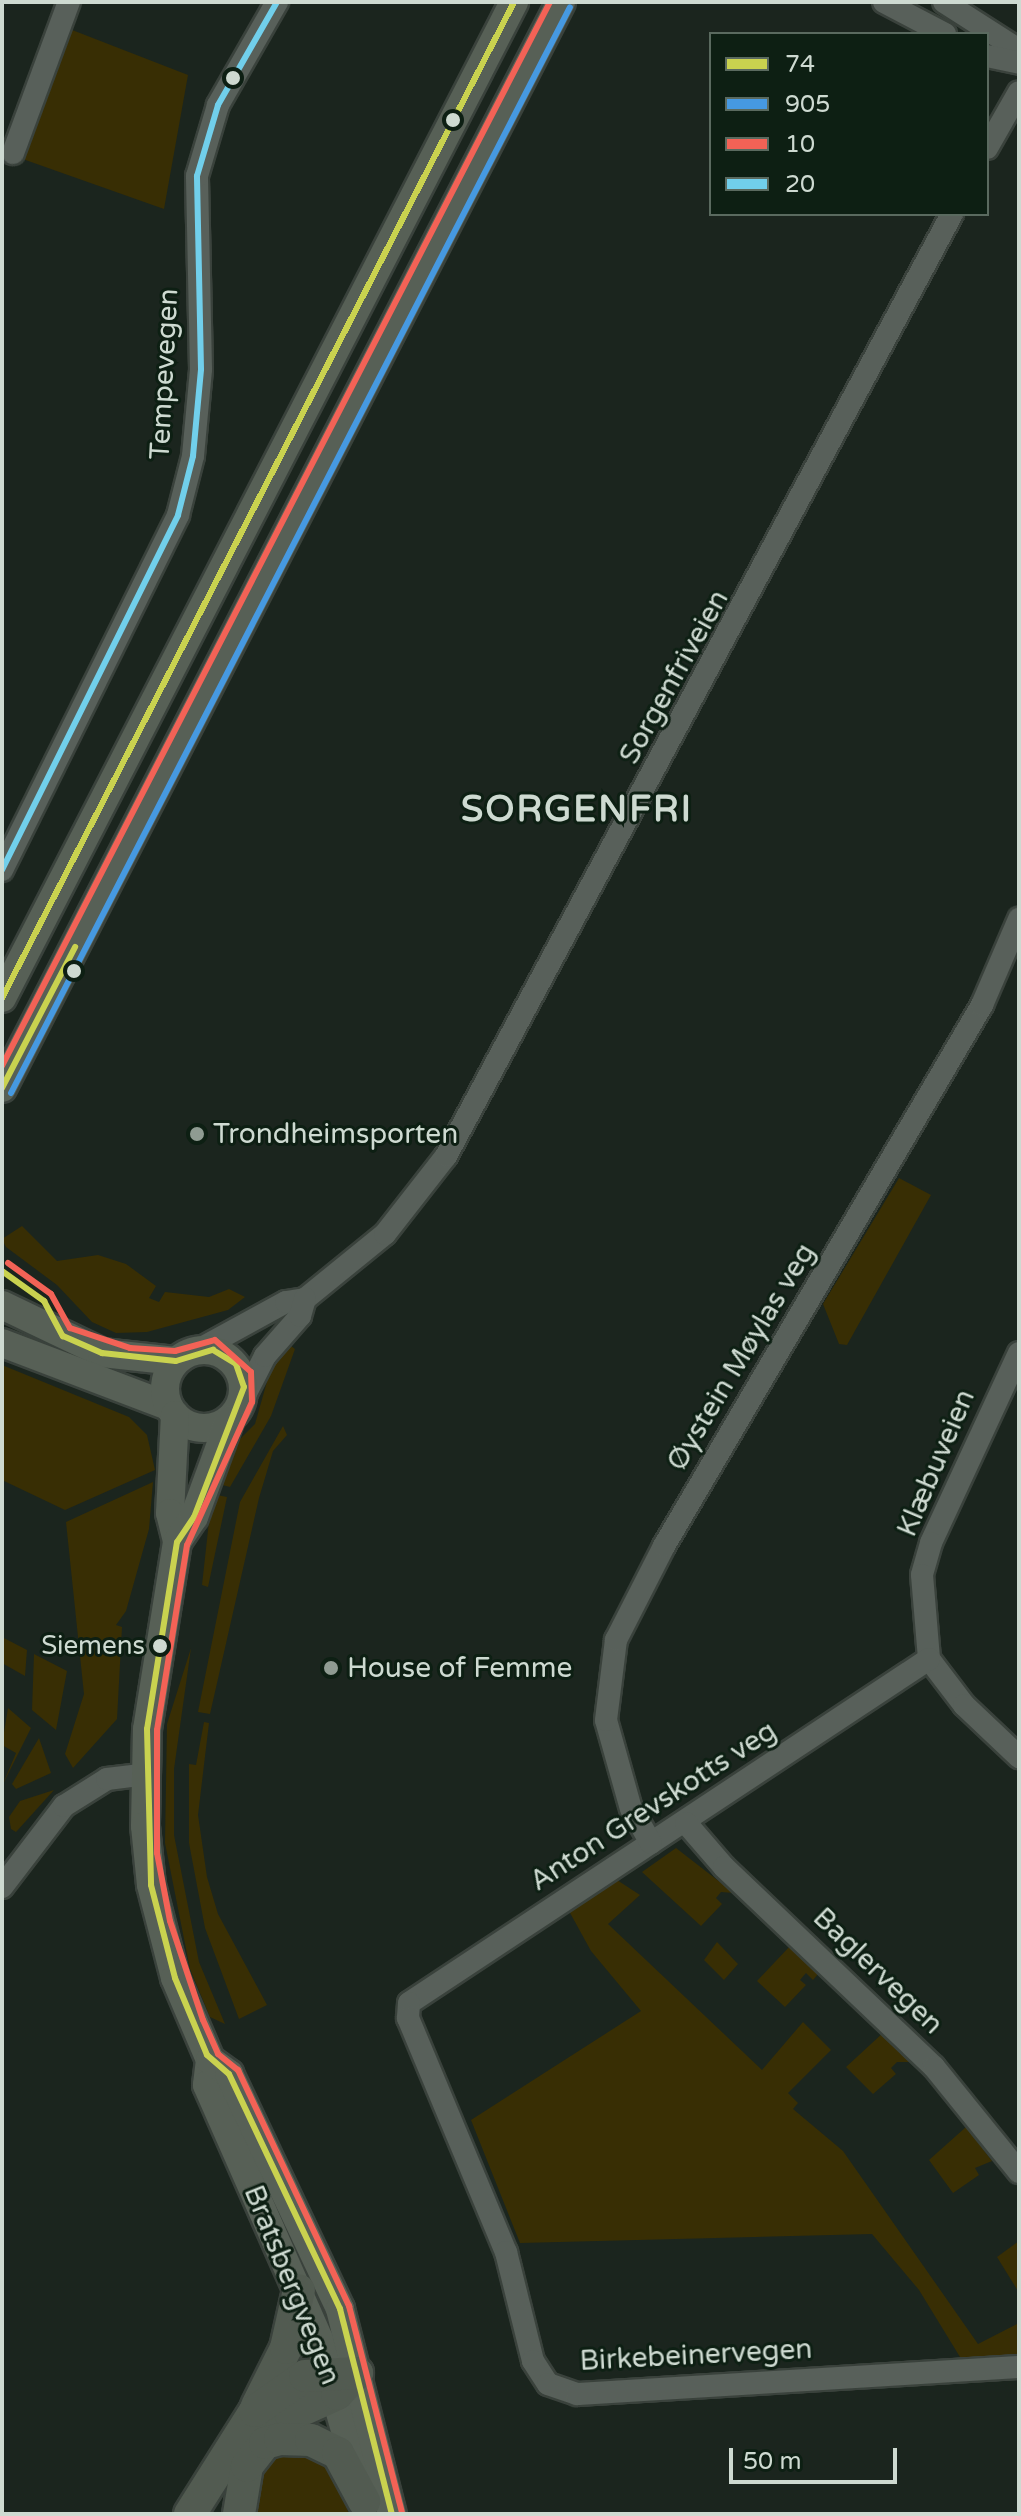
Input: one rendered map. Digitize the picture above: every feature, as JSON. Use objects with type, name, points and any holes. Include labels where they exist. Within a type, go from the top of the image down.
[{"type":"highway","points":[[190,2514],[255,2411],[286,2348],[299,2290]]},
{"type":"highway","points":[[255,2411],[305,2376],[341,2379]]},
{"type":"highway","points":[[239,2514],[241,2480],[265,2443],[291,2415],[341,2379]]},
{"type":"highway","points":[[265,2443],[296,2437],[326,2445],[347,2462],[374,2510]]},
{"type":"main road","points":[[2,998],[514,2]]},
{"type":"main road","points":[[2,1088],[561,2]]},
{"type":"main road","points":[[2,1305],[102,1353],[188,1355],[236,1364],[236,1409],[195,1427],[172,1410],[2,1343]]},
{"type":"main road","points":[[172,1410],[165,1382],[188,1355]]},
{"type":"main road","name":"Bratsbergvegen","points":[[177,1542],[194,1517],[236,1409]]},
{"type":"main road","name":"Bratsbergvegen","points":[[172,1410],[170,1513],[177,1542],[145,1774],[147,1854],[160,1924],[210,2060],[207,2085],[341,2379]]},
{"type":"main road","name":"Bratsbergvegen","points":[[210,2060],[229,2074],[310,2235],[341,2379],[374,2510]]},
{"type":"street","points":[[13,153],[69,2]]},
{"type":"street","name":"Tempevegen","points":[[2,870],[178,515],[193,456],[201,369],[197,176],[218,105],[277,2]]},
{"type":"street","points":[[884,2],[941,32]]},
{"type":"street","points":[[944,2],[1019,50]]},
{"type":"street","points":[[989,56],[1019,63]]},
{"type":"street","points":[[989,144],[1019,92]]},
{"type":"street","name":"Sorgenfriveien","points":[[188,1355],[286,1302],[305,1299],[385,1234],[446,1156],[951,216]]},
{"type":"street","name":"Øystein Møylas veg","points":[[651,1843],[631,1809],[606,1720],[616,1640],[664,1546],[982,1005],[1019,919]]},
{"type":"street","name":"Sorgenfriveien","points":[[236,1409],[265,1356],[300,1316],[305,1299]]},
{"type":"street","name":"Klæbuveien","points":[[929,1659],[922,1575],[931,1543],[1019,1353]]},
{"type":"street","points":[[929,1659],[964,1705],[1019,1757]]},
{"type":"street","name":"Anton Grevskotts veg","points":[[409,2003],[686,1823],[929,1659]]},
{"type":"street","points":[[2,1887],[64,1806],[107,1779],[145,1774]]},
{"type":"street","name":"Baglervegen","points":[[686,1823],[724,1867],[934,2067],[1019,2172]]},
{"type":"street","name":"Birkebeinervegen","points":[[409,2003],[408,2018],[506,2252],[533,2361],[548,2384],[577,2394],[1019,2367]]},
{"type":"shaded area","points":[[67,28],[188,75],[164,209],[17,157]]},
{"type":"shaded area","points":[[899,1178],[931,1195],[847,1345],[839,1344],[823,1304]]},
{"type":"shaded area","points":[[22,1226],[57,1261],[98,1255],[126,1264],[156,1286],[149,1298],[159,1302],[165,1292],[209,1297],[229,1289],[245,1297],[228,1310],[147,1332],[116,1333],[92,1322],[57,1285],[6,1247],[2,1239]]},
{"type":"shaded area","points":[[287,1343],[295,1349],[271,1416],[230,1487],[215,1483],[235,1444],[255,1424],[268,1378]]},
{"type":"shaded area","points":[[2,1365],[129,1417],[147,1435],[155,1470],[65,1510],[2,1480]]},
{"type":"shaded area","points":[[283,1426],[287,1435],[273,1451],[259,1498],[210,1714],[198,1712],[240,1502]]},
{"type":"shaded area","points":[[153,1482],[149,1529],[126,1611],[116,1625],[122,1627],[117,1719],[73,1768],[65,1754],[84,1694],[66,1522]]},
{"type":"shaded area","points":[[212,1494],[227,1497],[208,1587],[202,1585]]},
{"type":"shaded area","points":[[2,1637],[27,1650],[25,1676],[2,1663]]},
{"type":"shaded area","points":[[191,1648],[174,1769],[174,1835],[199,1962],[225,2024],[210,2017],[190,1969],[165,1843],[167,1724]]},
{"type":"shaded area","points":[[34,1654],[67,1671],[56,1730],[32,1710]]},
{"type":"shaded area","points":[[8,1708],[31,1728],[2,1786],[16,1753],[2,1745]]},
{"type":"shaded area","points":[[204,1722],[209,1723],[198,1815],[207,1877],[218,1914],[267,2005],[239,2019],[205,1928],[189,1843],[189,1764],[196,1765]]},
{"type":"shaded area","points":[[39,1738],[51,1773],[16,1789],[12,1784]]},
{"type":"shaded area","points":[[54,1790],[16,1832],[11,1829],[9,1817],[20,1801]]},
{"type":"shaded area","points":[[676,1848],[734,1893],[721,1892],[716,1898],[722,1904],[701,1926],[642,1872]]},
{"type":"shaded area","points":[[617,1880],[640,1895],[608,1924],[762,2070],[803,2022],[831,2050],[788,2093],[798,2103],[793,2109],[843,2151],[978,2344],[1019,2323],[1019,2359],[960,2357],[919,2290],[872,2234],[520,2243],[471,2120],[641,2011],[591,1951],[569,1911]]},
{"type":"shaded area","points":[[717,1942],[738,1964],[724,1980],[704,1960]]},
{"type":"shaded area","points":[[791,1945],[819,1973],[813,1980],[806,1973],[800,1980],[806,1985],[785,2007],[757,1981]]},
{"type":"shaded area","points":[[884,2032],[910,2062],[897,2062],[891,2068],[896,2074],[873,2094],[846,2067]]},
{"type":"shaded area","points":[[966,2127],[992,2161],[975,2168],[979,2175],[953,2193],[929,2160]]},
{"type":"shaded area","points":[[1019,2241],[1019,2290],[1018,2291],[997,2257]]},
{"type":"shaded area","points":[[301,2451],[331,2467],[349,2514],[254,2514],[253,2486],[270,2460]]},
{"type":"transit line","name":"20","points":[[2,870],[178,515],[193,456],[201,369],[197,176],[218,105],[277,2]]},
{"type":"transit line","name":"74","points":[[2,998],[514,2]]},
{"type":"transit line","name":"10","points":[[2,1066],[550,2]]},
{"type":"transit line","name":"905","points":[[11,1093],[570,7]]},
{"type":"transit line","name":"74","points":[[2,1088],[75,947]]},
{"type":"transit line","name":"10","points":[[8,1263],[51,1294],[70,1328],[130,1348],[175,1351],[215,1340],[251,1372],[252,1402],[187,1545],[157,1730],[157,1853],[170,1921],[203,2020],[218,2054],[238,2070],[349,2306],[402,2512]]},
{"type":"transit line","name":"74","points":[[2,1271],[44,1301],[63,1336],[102,1353],[176,1361]]},
{"type":"transit line","name":"74","points":[[176,1361],[213,1350],[236,1364],[244,1387],[194,1517],[177,1542],[147,1729],[151,1885],[175,1978],[207,2055],[229,2074],[340,2309],[392,2514]]},
{"type":"place","name":"Trondheimsporten","points":[[197,1134]]},
{"type":"place","name":"Siemens","points":[[160,1646]]},
{"type":"place","name":"House of Femme","points":[[331,1668]]},
{"type":"district","name":"SORGENFRI","points":[[577,810]]}]
